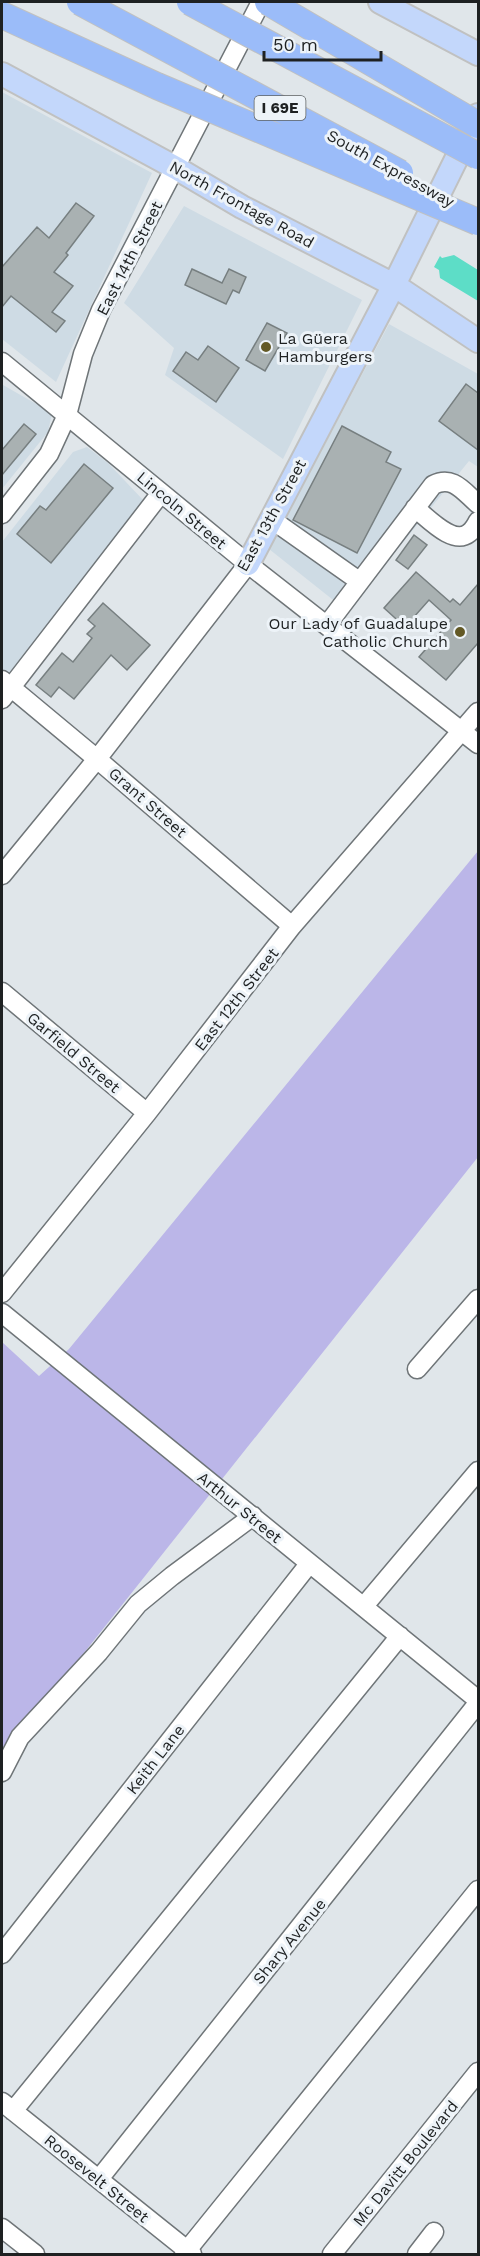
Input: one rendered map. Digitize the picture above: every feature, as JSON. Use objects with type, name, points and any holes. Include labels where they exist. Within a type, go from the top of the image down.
[{"type":"highway","name":"South Expressway","points":[[80,2],[478,216]]},
{"type":"highway","points":[[190,2],[478,156]]},
{"type":"highway","points":[[268,2],[478,125]]},
{"type":"highway","points":[[2,15],[157,86],[478,222]]},
{"type":"main road","points":[[380,2],[478,54]]},
{"type":"main road","name":"North Frontage Road","points":[[2,74],[176,168],[242,207],[394,285],[478,341]]},
{"type":"main road","name":"East 13th Street","points":[[248,564],[394,285],[478,115]]},
{"type":"street","name":"East 14th Street","points":[[3,509],[49,454],[67,415],[83,354],[101,310],[261,2]]},
{"type":"street","name":"Lincoln Street","points":[[2,362],[248,564],[462,729],[478,744]]},
{"type":"street","points":[[327,625],[433,485],[442,480],[451,482],[478,504]]},
{"type":"street","points":[[4,689],[161,493]]},
{"type":"street","points":[[415,508],[450,535],[460,537],[468,534],[478,521]]},
{"type":"street","points":[[271,519],[359,581]]},
{"type":"street","name":"East 13th Street","points":[[2,875],[97,759],[248,564]]},
{"type":"street","name":"Grant Street","points":[[4,689],[97,759],[292,926]]},
{"type":"street","name":"East 12th Street","points":[[2,1293],[147,1113],[292,926],[478,712]]},
{"type":"street","name":"Garfield Street","points":[[2,992],[147,1113]]},
{"type":"street","points":[[417,1369],[478,1299]]},
{"type":"street","name":"Arthur Street","points":[[2,1313],[309,1564],[364,1606],[478,1702]]},
{"type":"street","points":[[364,1606],[478,1471]]},
{"type":"street","points":[[2,1772],[20,1737],[99,1652],[138,1604],[253,1516]]},
{"type":"street","name":"Keith Lane","points":[[2,1954],[309,1564]]},
{"type":"street","points":[[7,2106],[400,1636]]},
{"type":"street","name":"Shary Avenue","points":[[99,2179],[478,1702]]},
{"type":"street","points":[[188,2253],[478,1890]]},
{"type":"street","name":"Mc Davitt Boulevard","points":[[332,2254],[478,2072]]},
{"type":"street","name":"Roosevelt Street","points":[[7,2106],[188,2253]]},
{"type":"street","points":[[2,2228],[35,2254]]},
{"type":"street","points":[[417,2254],[434,2232]]},
{"type":"shaded area","points":[[2,92],[152,173],[56,382],[2,339]]},
{"type":"shaded area","points":[[184,206],[362,300],[283,459],[165,375],[174,348],[124,303]]},
{"type":"shaded area","points":[[454,255],[478,270],[478,301],[440,278],[439,270],[434,267],[440,256],[442,258]]},
{"type":"shaded area","points":[[389,324],[478,374],[478,467],[469,461],[347,611],[269,549]]},
{"type":"shaded area","points":[[3,385],[52,413],[48,432],[2,489],[2,387]]},
{"type":"shaded area","points":[[87,447],[108,463],[144,501],[2,683],[2,542],[73,452]]},
{"type":"shaded area","points":[[478,851],[478,1157],[2,1756],[2,1342],[39,1376],[69,1349]]},
{"type":"building","points":[[76,203],[94,216],[54,272],[73,286],[52,312],[65,321],[56,332],[11,296],[2,307],[2,267],[37,227],[49,238]]},
{"type":"building","points":[[192,269],[222,283],[229,269],[246,277],[239,293],[233,290],[226,304],[185,285]]},
{"type":"building","name":"La Güera Hamburgers","points":[[267,323],[287,333],[265,371],[246,360]]},
{"type":"building","points":[[208,346],[239,368],[216,402],[173,371],[186,352],[198,360]]},
{"type":"building","points":[[466,384],[478,393],[478,450],[439,421]]},
{"type":"building","points":[[24,424],[36,434],[2,475],[2,450]]},
{"type":"building","points":[[342,426],[391,452],[386,462],[401,469],[357,553],[293,520]]},
{"type":"building","points":[[84,464],[113,488],[51,563],[17,534],[40,506],[46,510]]},
{"type":"building","points":[[414,535],[427,545],[408,569],[396,560]]},
{"type":"building","name":"Our Lady of Guadalupe Catholic Church","points":[[416,572],[450,602],[453,599],[460,605],[478,584],[478,643],[446,680],[419,657],[451,620],[429,600],[405,627],[384,608]]},
{"type":"building","points":[[103,603],[150,645],[127,670],[111,655],[74,699],[59,687],[51,697],[36,685],[62,653],[73,662],[92,638],[87,634],[95,626],[88,620]]},
{"type":"place","name":"La Güera Hamburgers","points":[[266,347]]},
{"type":"place","name":"Our Lady of Guadalupe Catholic Church","points":[[460,632]]}]
